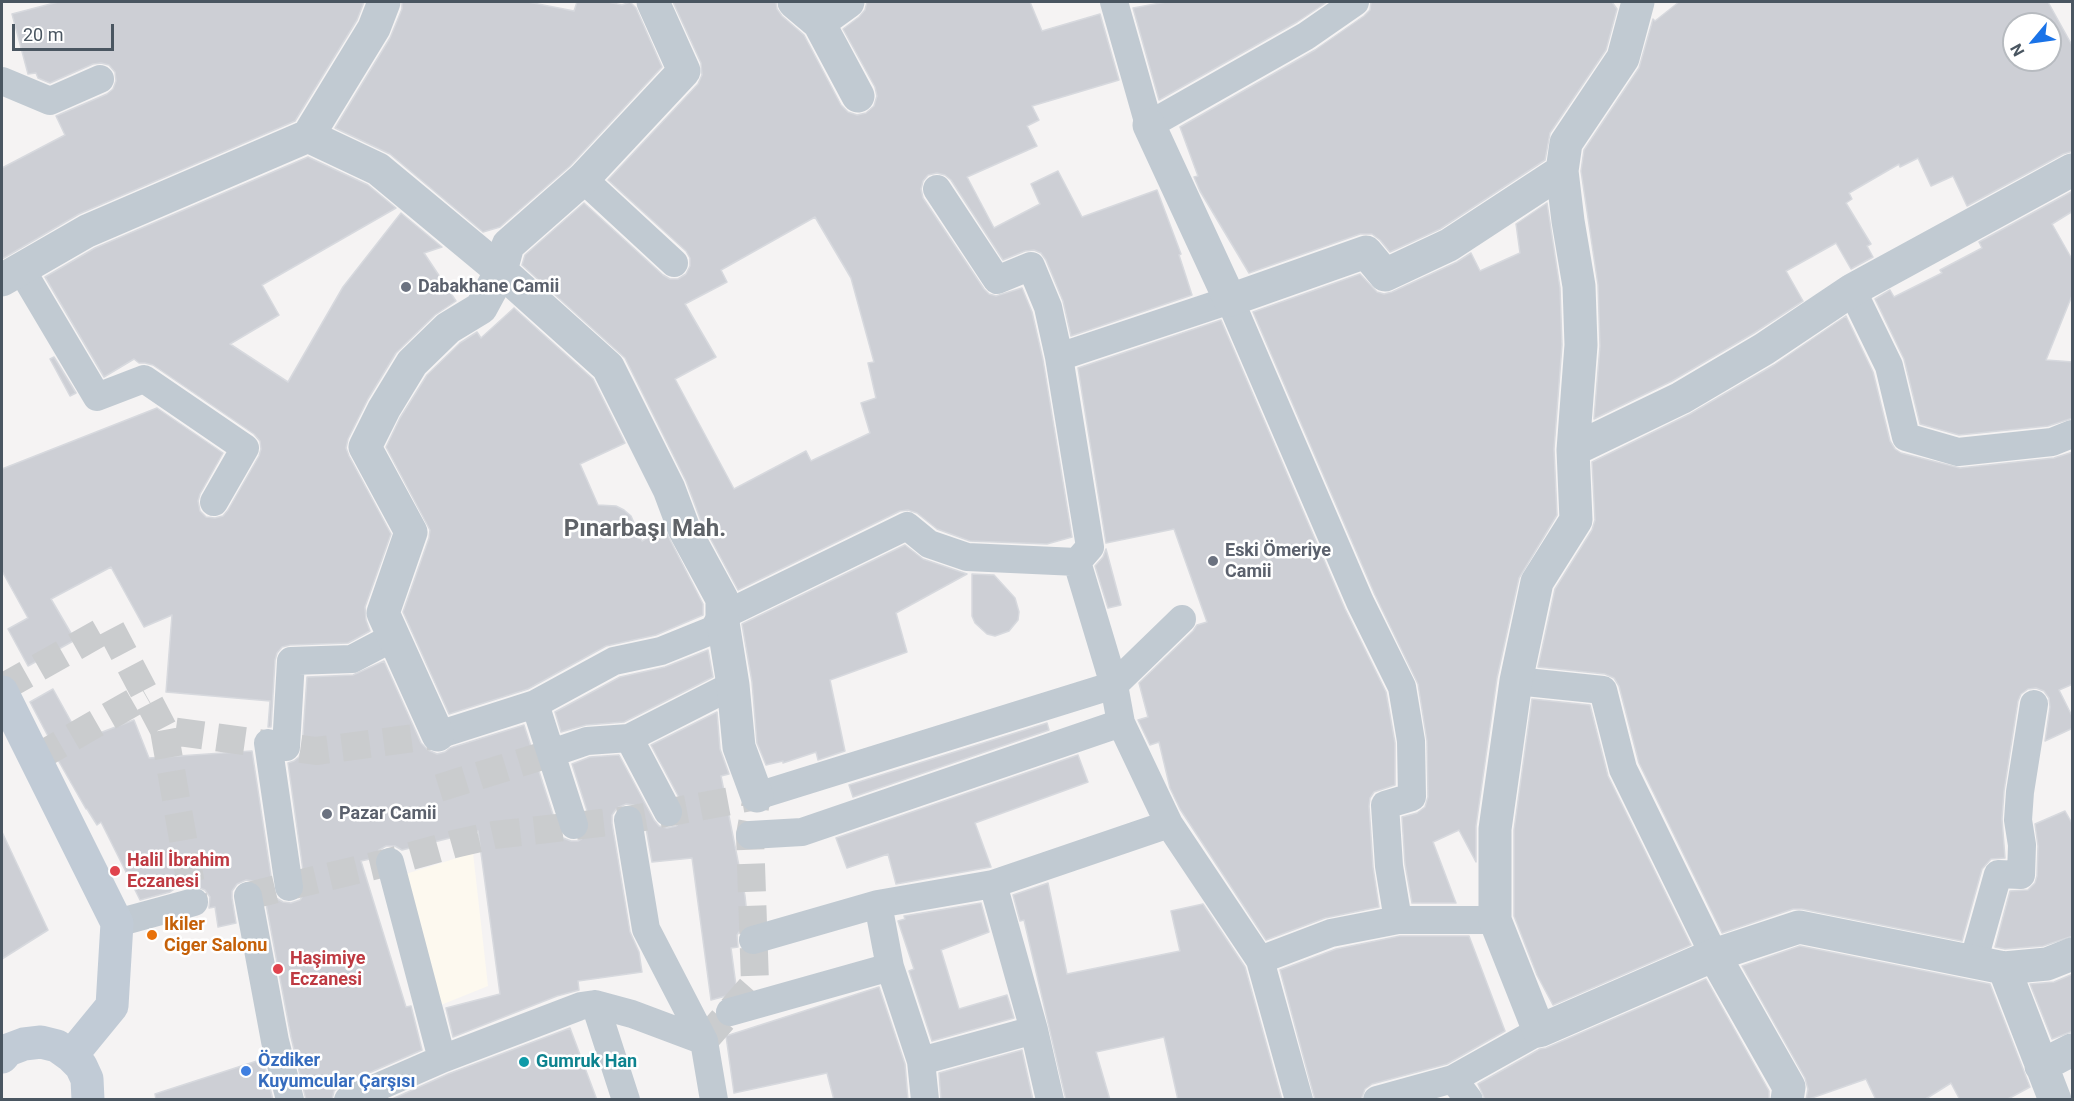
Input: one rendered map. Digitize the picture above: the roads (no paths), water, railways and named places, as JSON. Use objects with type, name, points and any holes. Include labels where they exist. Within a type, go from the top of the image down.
[{"type":"main road","points":[[2,692],[117,923],[112,1006],[71,1056]]},
{"type":"main road","points":[[2,1057],[8,1050],[24,1044],[41,1042],[57,1046],[81,1066],[87,1079],[88,1100]]},
{"type":"street","points":[[214,502],[244,448],[144,379],[97,398],[11,274],[87,231],[308,136],[374,28],[384,2]]},
{"type":"street","points":[[653,2],[684,71],[583,178],[508,245],[501,271],[481,309],[448,328],[412,363],[384,409],[365,447],[411,532],[383,613],[392,638],[438,735],[535,704],[614,661],[661,651],[713,630],[722,616],[907,526],[929,544],[966,557],[1077,562]]},
{"type":"street","points":[[794,2],[819,23],[858,96]]},
{"type":"street","points":[[819,23],[848,2]]},
{"type":"street","points":[[1114,2],[1149,125],[1230,300],[1360,602],[1402,687],[1411,741],[1412,797],[1385,805],[1389,866],[1398,920]]},
{"type":"street","points":[[1149,125],[1306,36],[1355,2]]},
{"type":"street","points":[[1539,1031],[1495,920],[1495,829],[1516,681],[1537,582],[1576,520],[1573,450],[1581,345],[1580,286],[1568,221],[1562,171],[1566,143],[1623,58],[1638,2]]},
{"type":"street","points":[[2,81],[50,100],[100,79]]},
{"type":"street","points":[[308,136],[378,169],[501,271],[608,367],[669,489],[684,530],[722,599],[722,616],[734,685],[739,747],[757,796],[1114,685],[1182,619]]},
{"type":"street","points":[[1573,450],[1681,398],[1764,349],[1852,290],[2073,170]]},
{"type":"street","points":[[1059,357],[1366,252],[1385,275],[1449,245],[1562,171]]},
{"type":"street","points":[[583,178],[674,263]]},
{"type":"street","points":[[937,189],[997,280],[1030,266],[1047,307],[1059,357],[1090,547],[1077,562]]},
{"type":"street","points":[[1852,290],[1889,366],[1906,437],[1958,452],[2052,442],[2073,434]]},
{"type":"street","points":[[1077,562],[1114,685],[1121,723],[1169,824],[1260,960],[1299,1100]]},
{"type":"street","points":[[289,886],[277,745],[291,661],[352,659],[392,638]]},
{"type":"street","points":[[1516,681],[1603,690],[1623,769],[1714,955],[1789,1088],[1787,1100]]},
{"type":"street","points":[[552,753],[587,741],[629,738],[734,685]]},
{"type":"street","points":[[535,704],[574,825]]},
{"type":"street","points":[[2034,704],[2020,792],[2018,820],[2022,844],[2020,875],[1998,874],[1988,965],[2041,1066],[2055,1100]]},
{"type":"street","points":[[750,835],[802,832],[1121,723]]},
{"type":"street","points":[[629,738],[668,812]]},
{"type":"street","points":[[628,820],[646,929],[704,1041],[714,1100]]},
{"type":"street","points":[[753,940],[878,904],[993,884],[1169,824]]},
{"type":"street","points":[[390,862],[442,1059]]},
{"type":"street","points":[[993,884],[1034,1030],[1050,1100]]},
{"type":"street","points":[[248,896],[275,1041],[290,1100]]},
{"type":"street","points":[[117,923],[194,902]]},
{"type":"street","points":[[878,904],[890,967],[921,1061],[925,1100]]},
{"type":"street","points":[[1260,960],[1331,933],[1398,920],[1495,920]]},
{"type":"street","points":[[1377,1100],[1461,1089],[1539,1031],[1714,955],[1799,927],[1988,965],[2047,964],[2073,954]]},
{"type":"street","points":[[730,1012],[890,967]]},
{"type":"street","points":[[348,1100],[442,1059],[582,1006],[595,1004],[632,1014],[704,1041]]},
{"type":"street","points":[[595,1004],[626,1100]]},
{"type":"street","points":[[921,1061],[1034,1030]]},
{"type":"street","points":[[2041,1066],[2073,1050]]},
{"type":"tunnel","points":[[2,688],[110,627],[164,730],[316,751],[438,735]]},
{"type":"tunnel","points":[[36,758],[146,695]]},
{"type":"tunnel","points":[[164,730],[194,902]]},
{"type":"tunnel","points":[[439,788],[552,753]]},
{"type":"tunnel","points":[[248,896],[494,835],[628,820],[757,796],[750,835],[755,983],[704,1041]]},
{"type":"place","name":"Dabakhane Camii","points":[[406,287]]},
{"type":"place","name":"Eski Ömeriye Camii","points":[[1213,561]]},
{"type":"place","name":"Pazar Camii","points":[[327,814]]},
{"type":"place","name":"Halil İbrahim Eczanesi","points":[[115,871]]},
{"type":"place","name":"Ikiler Ciger Salonu","points":[[152,935]]},
{"type":"place","name":"Haşimiye Eczanesi","points":[[278,969]]},
{"type":"place","name":"Gumruk Han","points":[[524,1062]]},
{"type":"place","name":"Özdiker Kuyumcular Çarşısı","points":[[246,1071]]},
{"type":"district","name":"Pınarbaşı Mah.","points":[[645,530]]}]
